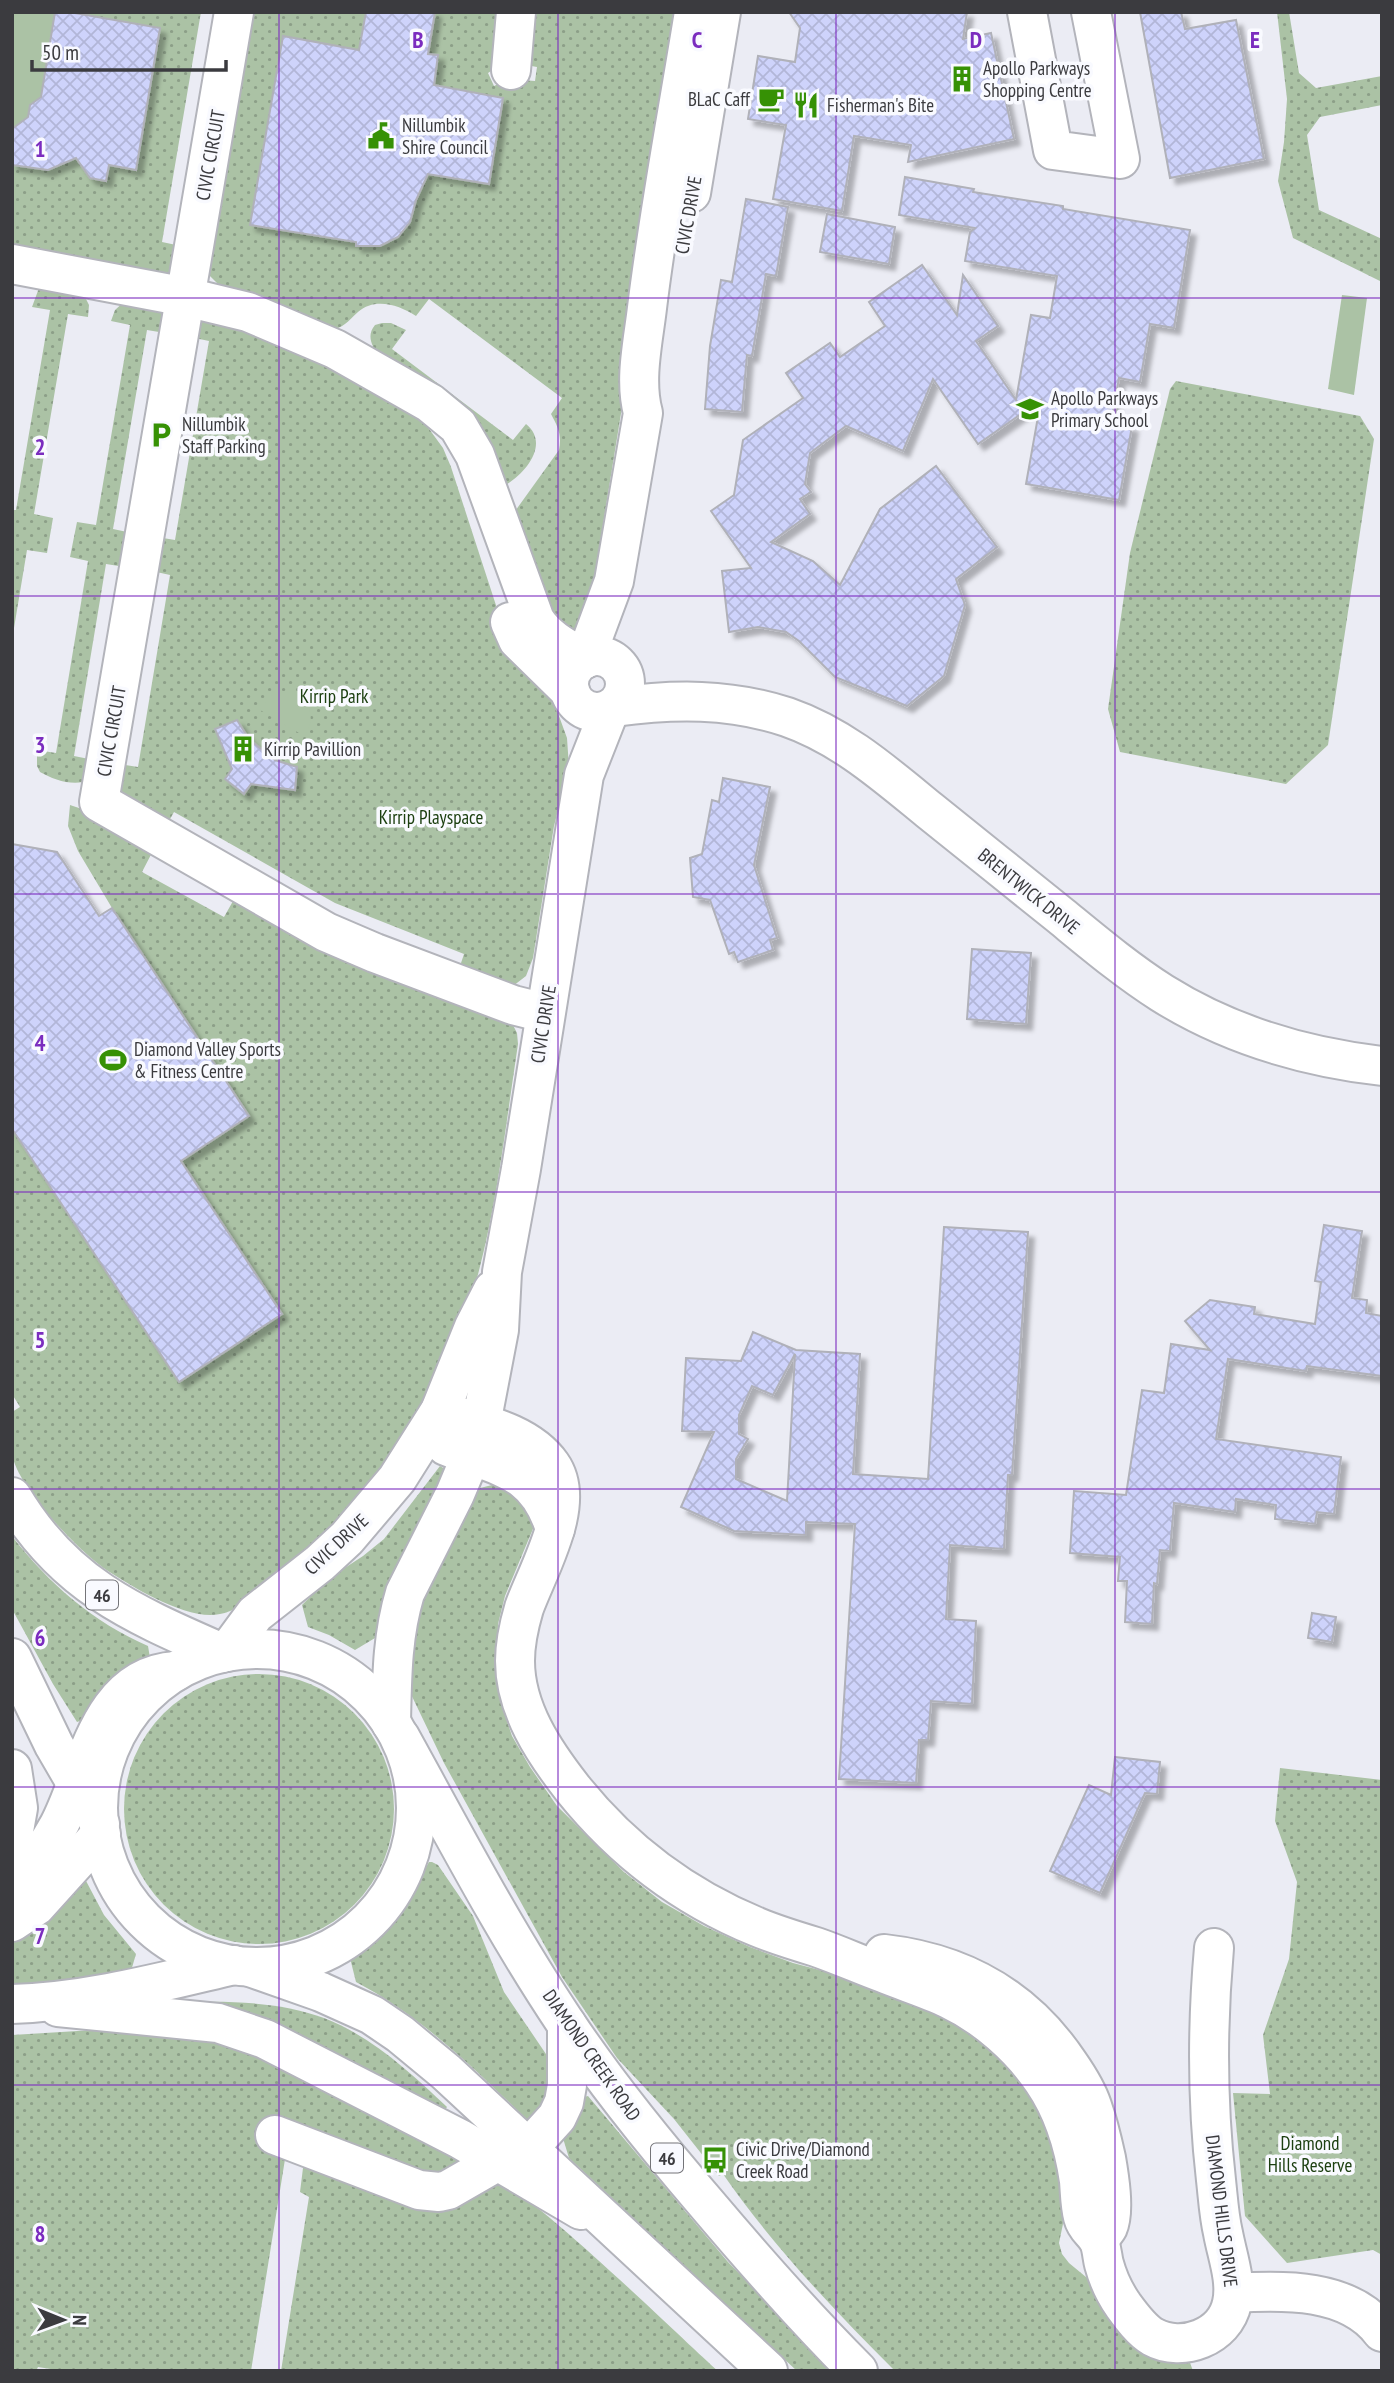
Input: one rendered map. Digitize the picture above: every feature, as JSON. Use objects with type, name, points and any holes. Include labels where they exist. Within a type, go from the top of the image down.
[{"type":"main road","name":"CIVIC CIRCUIT","points":[[234,12],[99,802],[337,937],[513,1005],[545,1013]]},
{"type":"main road","points":[[512,73],[516,12]]},
{"type":"main road","name":"CIVIC DRIVE","points":[[643,414],[639,401],[639,375],[650,286],[694,12]]},
{"type":"main road","name":"CIVIC DRIVE","points":[[395,1730],[395,1630],[405,1593],[476,1440],[499,1330],[502,1272],[584,775],[592,673],[614,581],[643,414],[660,376],[721,12]]},
{"type":"main road","points":[[1027,12],[1053,150],[1119,159],[1091,12]]},
{"type":"main road","points":[[12,264],[186,297],[248,312],[335,349],[401,387],[435,421],[458,467],[518,640],[592,673]]},
{"type":"main road","name":"BRENTWICK DRIVE","points":[[687,700],[612,708],[599,713],[577,704],[592,673],[687,700],[745,706],[810,726],[849,748],[1103,950],[1163,993],[1193,1010],[1269,1043],[1307,1054],[1382,1066]]},
{"type":"main road","name":"CIVIC DRIVE","points":[[584,775],[612,708]]},
{"type":"main road","name":"CIVIC DRIVE","points":[[225,1652],[255,1614],[320,1563],[370,1513],[397,1479],[432,1424],[474,1327],[502,1272]]},
{"type":"main road","name":"DIAMOND HILLS DRIVE","points":[[432,1424],[476,1440],[523,1478],[544,1501],[555,1529],[524,1609],[516,1650],[516,1677],[528,1718],[542,1745],[576,1793],[630,1850],[686,1892],[744,1922],[947,1998],[994,2029],[1043,2081],[1059,2111],[1071,2141],[1086,2228],[1098,2239],[1108,2278],[1115,2292],[1136,2322],[1151,2336],[1183,2343],[1211,2333],[1225,2320],[1234,2293],[1216,2183],[1208,2081],[1208,2031],[1214,1948]]},
{"type":"main road","name":"46","points":[[12,1497],[55,1554],[76,1575],[103,1595],[168,1630],[225,1652]]},
{"type":"main road","name":"46","points":[[101,1829],[101,1784],[114,1739],[141,1700],[157,1684],[176,1671],[192,1662],[225,1652],[261,1648],[295,1653],[328,1665],[357,1684],[381,1708],[395,1730],[409,1762],[415,1788],[415,1815],[405,1867],[393,1891],[377,1912],[358,1931],[336,1946],[287,1964],[242,1966]]},
{"type":"main road","name":"46","points":[[12,1658],[75,1784],[101,1829],[117,1883],[138,1913],[166,1938],[198,1955],[242,1966],[348,2003],[386,2023],[446,2072],[512,2153],[613,2228],[768,2371]]},
{"type":"main road","points":[[12,1884],[50,1842],[61,1822],[99,1728],[119,1700],[154,1674],[176,1671]]},
{"type":"main road","name":"DIAMOND CREEK ROAD","points":[[395,1730],[516,1944],[567,2025],[609,2084],[680,2173],[775,2284],[858,2371]]},
{"type":"main road","points":[[12,1769],[18,1808],[12,1842]]},
{"type":"main road","points":[[12,1922],[36,1906],[101,1829]]},
{"type":"main road","points":[[17,2004],[147,1986],[242,1966]]},
{"type":"main road","points":[[17,2004],[203,2021],[249,2033],[512,2153]]},
{"type":"main road","points":[[275,2135],[429,2192],[448,2190],[512,2153],[551,2125],[564,2102],[567,2085],[567,2025]]},
{"type":"main road","points":[[1234,2293],[1287,2292],[1329,2297],[1367,2317],[1382,2332]]},
{"type":"green space","points":[[12,12],[201,12],[162,242],[181,246],[170,276],[12,250]]},
{"type":"green space","points":[[12,12],[55,12],[41,97],[30,105],[28,117],[12,129]]},
{"type":"green space","points":[[247,12],[506,12],[497,67],[488,73],[494,86],[509,79],[535,81],[537,67],[526,65],[528,12],[686,12],[590,605],[578,629],[560,629],[513,514],[559,450],[559,431],[551,414],[562,398],[429,299],[416,316],[387,304],[372,305],[365,307],[342,326],[329,330],[222,288],[209,275],[206,265]]},
{"type":"green space","points":[[1277,12],[1289,12],[1299,73],[1316,88],[1382,76],[1382,105],[1320,117],[1307,135],[1319,210],[1382,239],[1382,282],[1293,238],[1278,181],[1287,99]]},
{"type":"green space","points":[[39,288],[85,297],[89,305],[88,317],[68,314],[34,514],[53,518],[47,553],[27,550],[12,640],[12,510],[16,510],[50,310],[32,307]]},
{"type":"green space","points":[[1342,295],[1367,298],[1354,395],[1328,389]]},
{"type":"green space","points":[[126,300],[166,310],[165,333],[147,330],[113,529],[132,533],[125,567],[106,564],[74,756],[94,760],[83,782],[72,783],[40,772],[37,766],[37,750],[56,753],[88,561],[70,557],[77,522],[96,525],[130,325],[111,321],[115,310]]},
{"type":"green space","name":"Kirrip Park","points":[[206,318],[322,358],[424,422],[443,448],[506,636],[551,694],[567,738],[569,767],[554,826],[533,958],[526,976],[513,986],[458,972],[464,954],[335,903],[174,812],[165,828],[121,794],[117,776],[119,764],[138,767],[170,575],[152,571],[157,537],[175,540],[209,341],[190,337],[200,320]]},
{"type":"green space","points":[[391,323],[406,330],[392,349],[513,440],[526,424],[533,432],[535,450],[532,459],[519,475],[502,487],[379,356],[370,337],[375,325]]},
{"type":"green space","points":[[1176,381],[1360,416],[1374,439],[1328,745],[1286,784],[1120,752],[1108,709],[1130,553],[1170,389]]},
{"type":"green space","points":[[286,692],[300,697],[309,708],[310,722],[304,736],[260,710],[270,696]]},
{"type":"green space","points":[[70,805],[97,814],[156,845],[142,872],[224,917],[237,894],[512,1023],[517,1033],[518,1044],[499,1173],[480,1268],[461,1328],[433,1389],[397,1449],[337,1525],[255,1596],[220,1614],[193,1613],[162,1602],[96,1562],[37,1501],[16,1468],[12,1454],[12,1412],[20,1407],[12,1394],[12,1129],[181,1161],[249,1115],[112,908],[78,851],[68,826]]},
{"type":"green space","points":[[440,1466],[448,1471],[383,1603],[375,1638],[355,1650],[308,1627],[302,1605],[328,1579],[384,1539]]},
{"type":"green space","points":[[492,1485],[514,1488],[535,1524],[505,1596],[498,1624],[497,1678],[512,1736],[557,1806],[624,1872],[662,1902],[704,1926],[793,1963],[922,1997],[1017,2066],[1061,2150],[1064,2219],[1059,2243],[1062,2254],[1092,2282],[1188,2357],[1193,2371],[895,2371],[804,2276],[723,2174],[719,2176],[674,2119],[617,2058],[562,1977],[444,1763],[408,1688],[412,1624],[470,1496],[480,1488]]},
{"type":"green space","points":[[12,1536],[41,1570],[73,1600],[109,1625],[148,1646],[151,1664],[95,1716],[77,1722],[12,1609]]},
{"type":"green space","points":[[259,1674],[311,1684],[345,1705],[363,1723],[384,1757],[394,1809],[384,1861],[363,1895],[345,1913],[311,1934],[259,1944],[207,1934],[173,1913],[155,1895],[134,1861],[124,1809],[134,1757],[155,1723],[173,1705],[207,1684]]},
{"type":"green space","name":"Diamond Hills Reserve","points":[[1280,1768],[1382,1780],[1382,2255],[1373,2250],[1287,2263],[1245,2216],[1233,2093],[1270,2094],[1263,2035],[1289,1959],[1297,1882],[1275,1821]]},
{"type":"green space","points":[[429,1862],[438,1865],[473,1916],[504,1992],[548,2057],[553,2088],[534,2126],[428,2029],[356,1982],[350,1958],[369,1946],[402,1910]]},
{"type":"green space","points":[[85,1879],[104,1915],[136,1954],[131,1971],[112,1976],[12,1987],[12,1939]]},
{"type":"green space","points":[[195,2002],[260,2004],[293,2009],[324,2018],[374,2045],[447,2107],[439,2118]]},
{"type":"green space","points":[[143,2027],[216,2032],[461,2157],[455,2166],[437,2176],[286,2153],[251,2371],[63,2371],[38,2367],[36,2371],[12,2371],[12,2035]]},
{"type":"green space","points":[[588,2096],[728,2262],[835,2371],[797,2371],[569,2158],[562,2135],[577,2099]]},
{"type":"green space","points":[[304,2160],[463,2203],[496,2185],[516,2192],[573,2237],[718,2371],[281,2371],[309,2197],[300,2192]]},
{"type":"building","points":[[55,12],[69,12],[160,28],[136,170],[109,165],[106,181],[90,178],[76,158],[48,170],[12,165],[12,129],[28,117],[30,105],[41,97]]},
{"type":"building","name":"Nillumbik Shire Council","points":[[366,12],[435,12],[428,54],[438,55],[434,85],[503,98],[489,184],[428,174],[416,200],[410,222],[398,237],[380,246],[356,246],[356,242],[250,225],[283,36],[359,50]]},
{"type":"building","points":[[789,12],[967,12],[963,39],[991,33],[1014,139],[908,162],[911,145],[854,136],[842,211],[773,199],[786,125],[748,119],[758,56],[795,62],[800,28]]},
{"type":"building","points":[[1140,12],[1181,12],[1185,29],[1236,20],[1264,159],[1170,178]]},
{"type":"building","points":[[905,177],[974,189],[973,192],[1063,206],[1063,209],[1190,230],[1174,328],[1150,324],[1140,382],[1119,378],[1111,423],[1132,426],[1119,500],[1026,484],[1041,400],[978,444],[933,379],[903,451],[846,426],[810,453],[805,484],[811,492],[800,499],[810,514],[771,542],[813,561],[840,585],[880,509],[936,466],[997,547],[956,579],[965,605],[944,676],[907,706],[835,677],[799,641],[786,632],[758,627],[729,632],[722,571],[751,568],[711,511],[734,495],[743,440],[803,398],[786,373],[830,343],[840,357],[885,326],[869,302],[922,265],[957,315],[963,275],[998,326],[976,341],[1016,400],[1031,315],[1050,318],[1057,276],[965,261],[970,232],[975,228],[899,215]]},
{"type":"building","points":[[746,199],[788,207],[776,276],[766,274],[752,356],[747,355],[742,412],[705,409],[710,346],[721,280],[732,282]]},
{"type":"building","points":[[827,214],[895,227],[889,264],[820,252]]},
{"type":"building","name":"Kirrip Pavillion","points":[[237,720],[249,739],[275,760],[297,767],[295,790],[251,784],[244,794],[225,779],[232,769],[215,729]]},
{"type":"building","points":[[723,778],[770,787],[754,865],[777,938],[770,940],[773,950],[738,962],[734,952],[729,954],[710,900],[693,897],[690,858],[702,854],[712,800],[719,802]]},
{"type":"building","name":"Diamond Valley Sports & Fitness Centre","points":[[12,844],[57,852],[99,916],[112,908],[249,1116],[181,1161],[282,1314],[179,1382],[12,1129]]},
{"type":"building","points":[[972,949],[1031,953],[1026,1024],[967,1019]]},
{"type":"building","points":[[1324,1225],[1362,1231],[1352,1298],[1367,1300],[1366,1313],[1382,1316],[1382,1376],[1307,1366],[1306,1371],[1228,1359],[1216,1439],[1341,1457],[1334,1514],[1317,1512],[1315,1524],[1275,1519],[1276,1505],[1236,1499],[1235,1512],[1174,1503],[1170,1551],[1160,1550],[1157,1584],[1154,1583],[1152,1624],[1125,1622],[1127,1581],[1118,1581],[1120,1557],[1070,1553],[1074,1491],[1126,1495],[1142,1390],[1164,1393],[1171,1344],[1210,1350],[1185,1321],[1210,1300],[1255,1307],[1254,1314],[1315,1324],[1321,1282],[1315,1281]]},
{"type":"building","points":[[944,1227],[1028,1232],[1012,1475],[1008,1475],[1004,1549],[950,1545],[946,1619],[976,1621],[972,1704],[931,1701],[928,1740],[919,1740],[916,1783],[839,1779],[855,1524],[806,1522],[806,1535],[734,1531],[681,1507],[714,1432],[682,1431],[686,1358],[741,1361],[753,1332],[796,1350],[860,1354],[853,1474],[928,1479]],"holes":[[[795,1354],[787,1501],[736,1479],[736,1459],[748,1439],[739,1434],[739,1415],[752,1386],[773,1395]]]},
{"type":"building","points":[[1312,1613],[1336,1617],[1332,1642],[1308,1638]]},
{"type":"building","points":[[1115,1757],[1160,1762],[1157,1794],[1145,1793],[1100,1893],[1050,1871],[1089,1785],[1111,1795]]},
{"type":"place","name":"Apollo Parkways Shopping Centre","points":[[962,79]]},
{"type":"place","name":"BLaC Caff","points":[[771,99]]},
{"type":"place","name":"Fisherman's Bite","points":[[806,105]]},
{"type":"place","name":"Nillumbik Shire Council","points":[[381,136]]},
{"type":"place","name":"Apollo Parkways Primary School","points":[[1030,409]]},
{"type":"place","name":"Nillumbik Staff Parking","points":[[161,435]]},
{"type":"place","name":"Kirrip Pavillion","points":[[243,749]]},
{"type":"place","name":"Diamond Valley Sports & Fitness Centre","points":[[113,1060]]},
{"type":"place","name":"Civic Drive/Diamond Creek Road","points":[[715,2160]]},
{"type":"park label","name":"Kirrip Playspace","points":[[431,817]]}]
